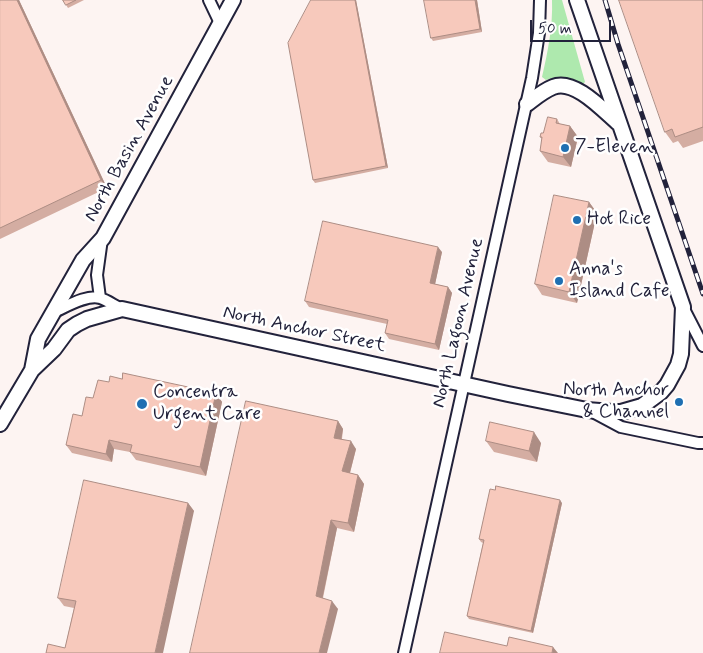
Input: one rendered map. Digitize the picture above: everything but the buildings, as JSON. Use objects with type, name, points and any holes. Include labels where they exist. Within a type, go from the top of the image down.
[{"type":"main road","name":"North Basin Avenue","points":[[0,424],[32,370],[38,339],[83,260],[103,238],[233,0]]},
{"type":"main road","points":[[577,0],[683,307]]},
{"type":"main road","points":[[527,104],[554,86],[569,86],[585,95],[619,123]]},
{"type":"main road","name":"North Anchor Street","points":[[32,370],[54,349],[68,330],[87,318],[122,309],[508,394],[588,410],[621,412],[642,406],[661,392],[673,375],[680,354],[683,307]]},
{"type":"street","points":[[209,0],[220,23]]},
{"type":"street","name":"North Lagoon Avenue","points":[[404,653],[527,104],[539,33],[540,0]]},
{"type":"street","points":[[100,298],[97,275],[103,238]]},
{"type":"street","points":[[54,312],[88,298],[100,298],[122,309]]},
{"type":"street","points":[[683,307],[703,346]]},
{"type":"street","name":"North Anchor Street","points":[[588,410],[621,427],[703,443]]},
{"type":"green space","points":[[552,0],[562,0],[585,82],[582,85],[565,78],[546,80],[542,77],[550,38]]},
{"type":"railway","points":[[605,0],[618,44],[703,294]]},
{"type":"place","name":"7-Eleven","points":[[565,148]]},
{"type":"place","name":"Hot Rice","points":[[577,220]]},
{"type":"place","name":"Anna's Island Cafe","points":[[559,281]]},
{"type":"place","name":"North Anchor & Channel","points":[[679,402]]},
{"type":"place","name":"Concentra Urgent Care","points":[[142,404]]}]
